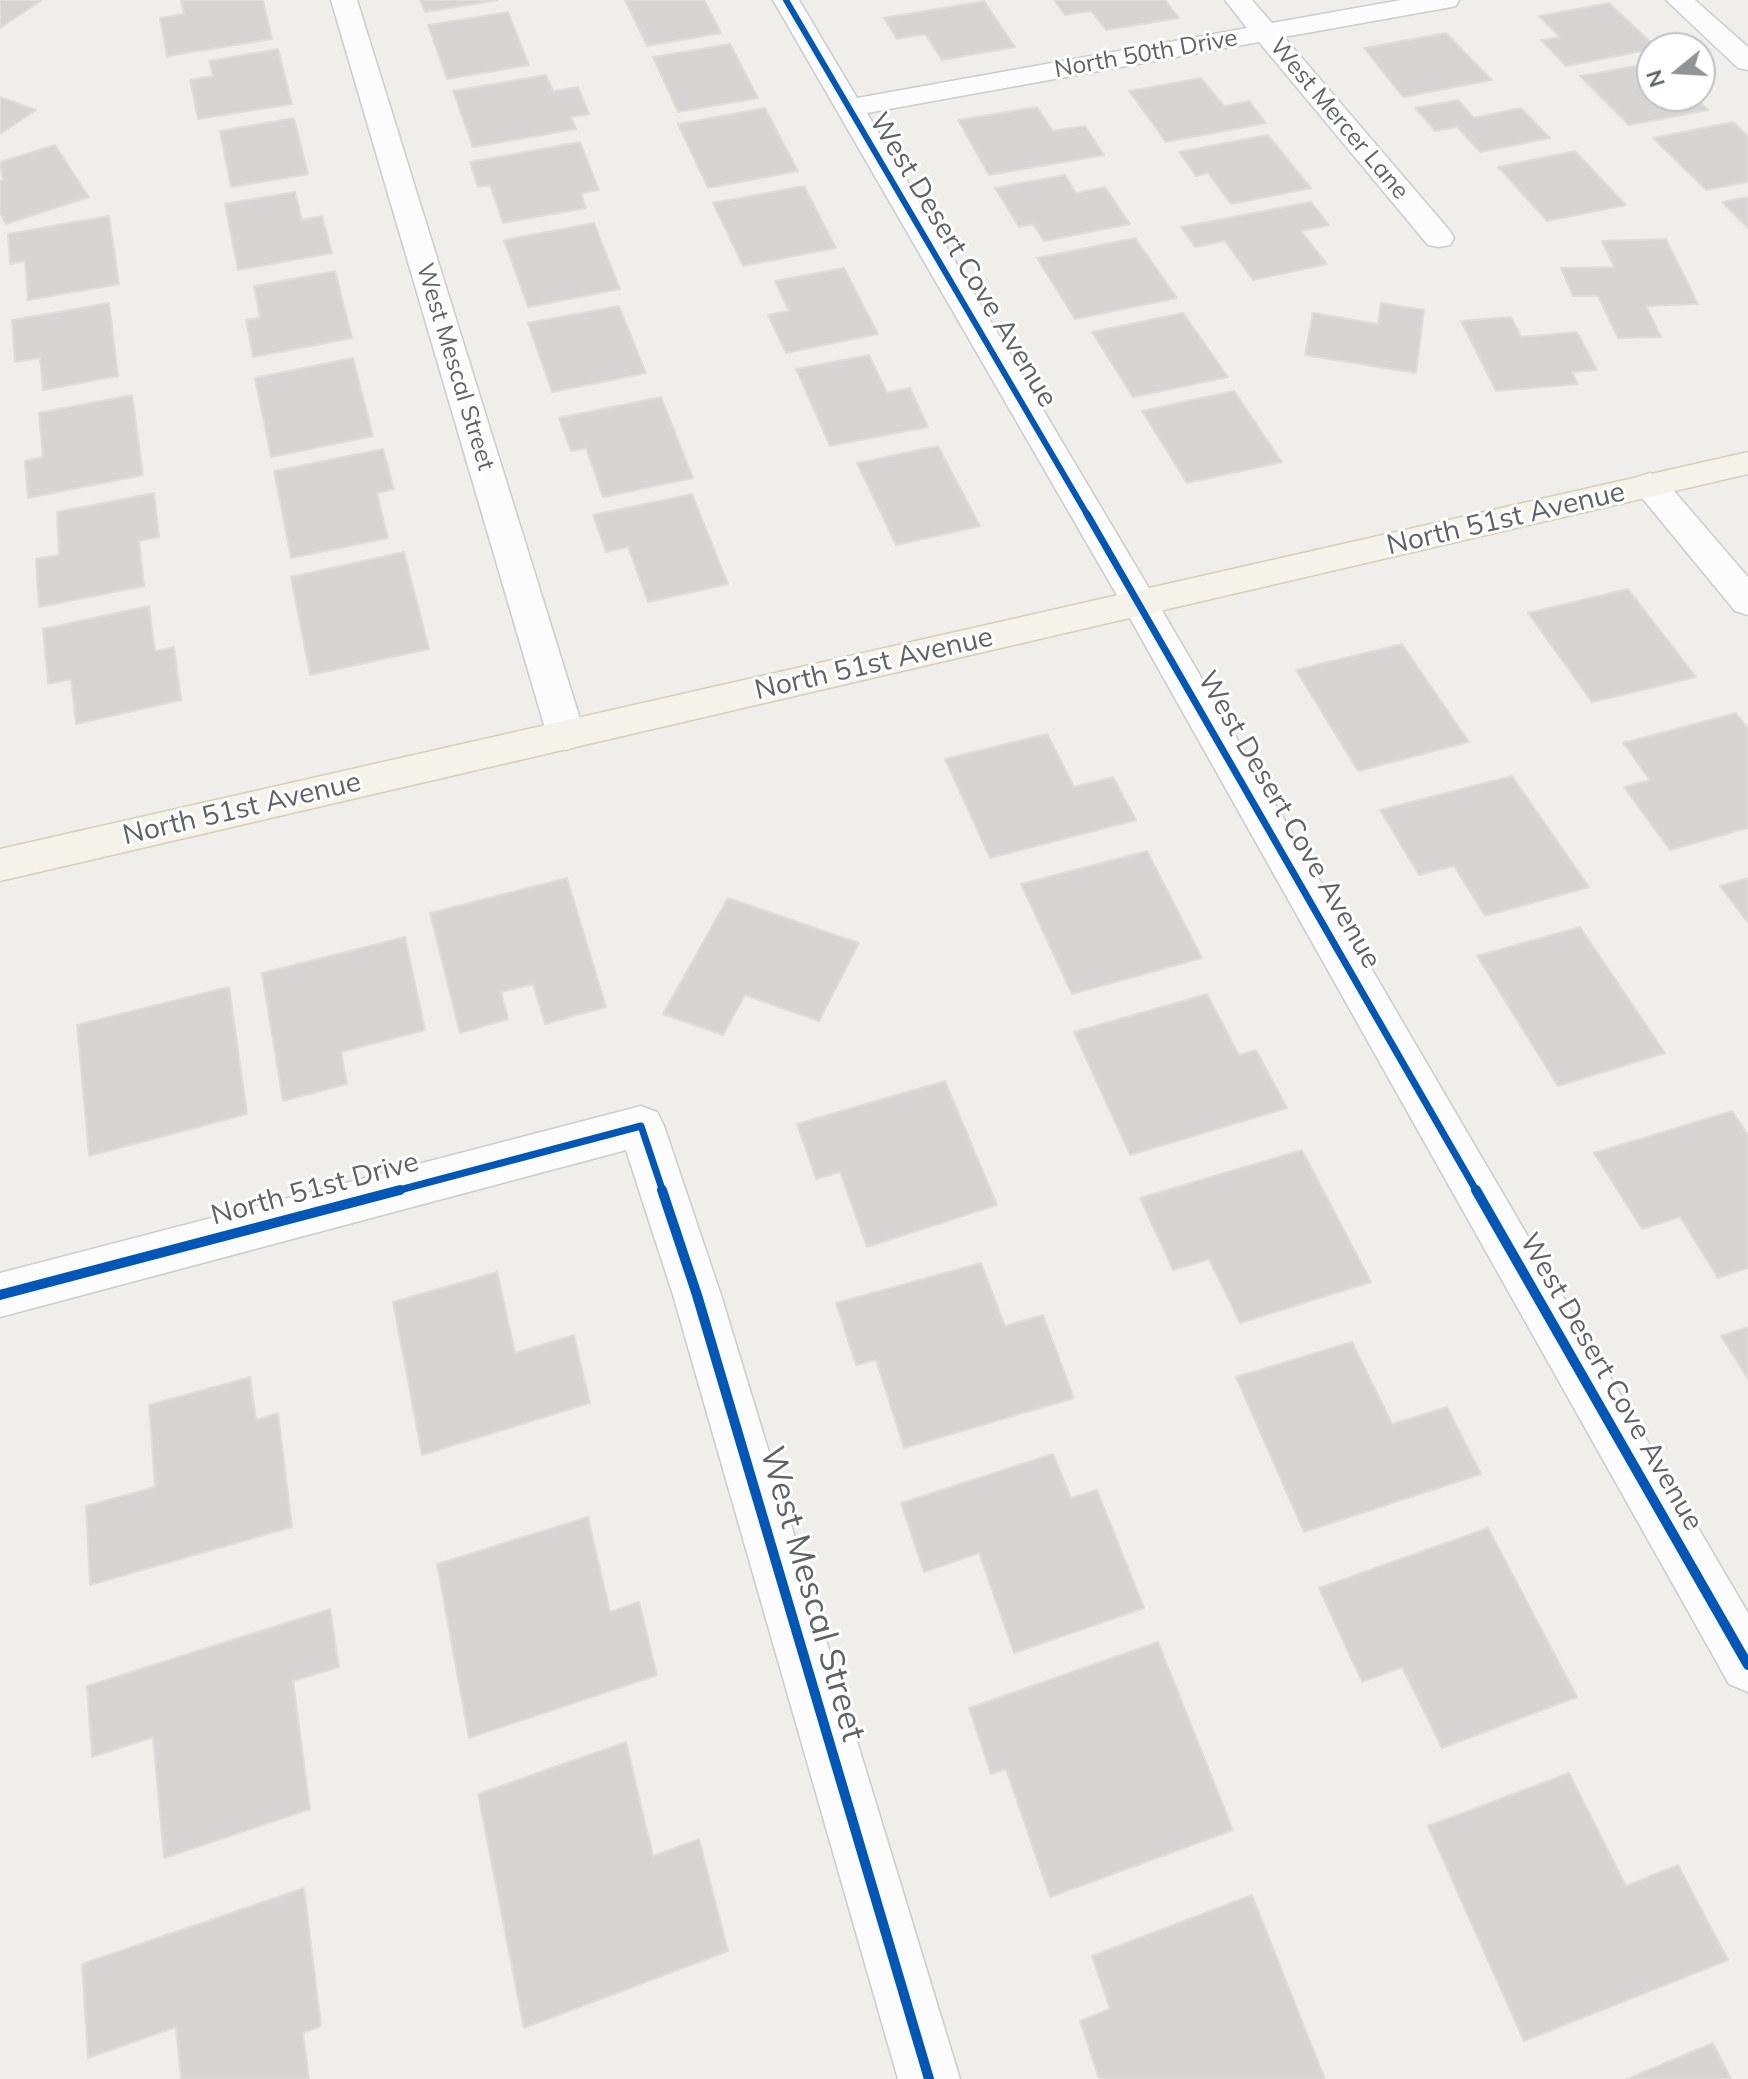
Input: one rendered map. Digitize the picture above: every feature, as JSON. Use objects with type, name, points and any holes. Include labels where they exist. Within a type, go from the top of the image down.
[{"type":"main road","name":"North 51st Avenue","points":[[0,865],[1748,463]]},
{"type":"street","name":"West Mescal Street","points":[[344,0],[566,735]]},
{"type":"street","name":"West Desert Cove Avenue","points":[[786,0],[1140,604],[1748,1665]]},
{"type":"street","name":"West Mercer Lane","points":[[1238,0],[1439,238]]},
{"type":"street","name":"North 50th Drive","points":[[847,108],[1446,0]]},
{"type":"street","points":[[1679,0],[1748,62]]},
{"type":"street","points":[[1650,485],[1748,602]]},
{"type":"street","name":"West Mescal Street","points":[[641,1126],[701,1310],[929,2079]]},
{"type":"street","name":"North 51st Drive","points":[[0,1295],[641,1126]]},
{"type":"building","points":[[0,0],[42,0],[0,28]]},
{"type":"building","points":[[181,0],[263,0],[272,39],[167,56],[160,18],[184,14]]},
{"type":"building","points":[[420,0],[498,0],[425,12]]},
{"type":"building","points":[[625,0],[704,0],[721,33],[647,46]]},
{"type":"building","points":[[1054,0],[1165,0],[1179,18],[1106,30],[1091,11],[1065,15]]},
{"type":"building","points":[[984,1],[1015,47],[942,60],[925,34],[897,39],[884,18]]},
{"type":"building","points":[[1609,3],[1640,32],[1636,32],[1636,52],[1566,66],[1541,40],[1560,37],[1539,16]]},
{"type":"building","points":[[508,12],[529,65],[447,79],[428,25]]},
{"type":"building","points":[[1446,33],[1492,80],[1403,97],[1364,48]]},
{"type":"building","points":[[730,44],[758,98],[678,112],[653,57]]},
{"type":"building","points":[[278,49],[292,104],[198,119],[190,80],[213,76],[209,61]]},
{"type":"building","points":[[1636,66],[1636,112],[1697,112],[1629,125],[1580,76]]},
{"type":"building","points":[[546,75],[553,91],[578,87],[589,114],[571,117],[576,129],[473,147],[453,91]]},
{"type":"building","points":[[1201,78],[1224,106],[1249,101],[1266,123],[1166,142],[1129,91]]},
{"type":"building","points":[[0,97],[36,110],[0,134]]},
{"type":"building","points":[[1458,100],[1474,118],[1521,108],[1550,138],[1480,152],[1457,127],[1435,131],[1415,108]]},
{"type":"building","points":[[1037,107],[1053,131],[1085,126],[1104,155],[989,175],[958,120]]},
{"type":"building","points":[[765,108],[798,171],[708,188],[678,124]]},
{"type":"building","points":[[294,118],[308,174],[231,187],[220,131]]},
{"type":"building","points":[[1733,122],[1748,136],[1748,182],[1706,190],[1653,138]]},
{"type":"building","points":[[1268,135],[1311,188],[1231,204],[1208,173],[1196,176],[1179,152]]},
{"type":"building","points":[[580,142],[599,190],[581,193],[586,208],[503,223],[490,185],[478,187],[470,162]]},
{"type":"building","points":[[55,145],[89,197],[6,224],[0,213],[0,181],[3,180],[0,162]]},
{"type":"building","points":[[1575,151],[1626,205],[1547,221],[1498,167]]},
{"type":"building","points":[[1065,175],[1076,193],[1105,187],[1130,224],[1044,241],[1033,224],[1019,227],[995,188]]},
{"type":"building","points":[[804,186],[836,248],[743,266],[713,203]]},
{"type":"building","points":[[295,192],[302,220],[322,216],[332,253],[238,270],[225,204]]},
{"type":"building","points":[[1748,197],[1748,228],[1722,202]]},
{"type":"building","points":[[1311,202],[1329,225],[1301,231],[1327,264],[1253,280],[1225,241],[1195,247],[1181,227]]},
{"type":"building","points":[[109,216],[119,284],[28,300],[25,261],[10,264],[8,234]]},
{"type":"building","points":[[594,223],[620,289],[528,307],[504,240]]},
{"type":"building","points":[[1135,238],[1177,298],[1075,319],[1037,258]]},
{"type":"building","points":[[1666,239],[1698,304],[1646,306],[1661,337],[1618,338],[1598,296],[1573,296],[1561,268],[1614,267],[1602,241]]},
{"type":"building","points":[[844,268],[878,334],[786,353],[768,315],[789,311],[775,281]]},
{"type":"building","points":[[335,271],[352,338],[253,357],[246,320],[260,318],[254,286]]},
{"type":"building","points":[[109,303],[118,376],[43,390],[40,358],[15,362],[12,320]]},
{"type":"building","points":[[1381,303],[1424,310],[1416,373],[1305,355],[1313,313],[1378,324]]},
{"type":"building","points":[[619,306],[646,373],[552,392],[528,323]]},
{"type":"building","points":[[1183,313],[1228,377],[1133,397],[1092,332]]},
{"type":"building","points":[[1511,317],[1521,337],[1577,332],[1597,370],[1572,372],[1578,384],[1496,391],[1461,321]]},
{"type":"building","points":[[869,355],[887,393],[910,388],[928,427],[830,446],[796,369]]},
{"type":"building","points":[[353,358],[373,436],[271,457],[255,378]]},
{"type":"building","points":[[1234,391],[1282,462],[1187,483],[1142,411]]},
{"type":"building","points":[[132,395],[143,475],[28,498],[25,461],[43,457],[39,413]]},
{"type":"building","points":[[661,397],[693,478],[603,497],[586,448],[571,451],[559,418]]},
{"type":"building","points":[[938,446],[980,526],[896,545],[857,463]]},
{"type":"building","points":[[383,449],[394,489],[377,493],[388,538],[291,558],[274,471]]},
{"type":"building","points":[[154,493],[159,537],[139,541],[144,586],[39,607],[36,559],[59,555],[57,512]]},
{"type":"building","points":[[692,494],[728,584],[648,602],[628,547],[606,552],[593,515]]},
{"type":"building","points":[[404,552],[429,649],[310,675],[291,577]]},
{"type":"building","points":[[1628,589],[1696,677],[1592,702],[1528,613]]},
{"type":"building","points":[[149,606],[155,651],[174,647],[181,700],[76,724],[71,679],[48,684],[43,629]]},
{"type":"building","points":[[1402,644],[1469,742],[1358,771],[1296,670]]},
{"type":"building","points":[[1736,713],[1748,729],[1748,828],[1670,850],[1624,787],[1650,780],[1623,743]]},
{"type":"building","points":[[1047,734],[1074,787],[1113,777],[1136,820],[990,858],[945,759]]},
{"type":"building","points":[[1512,776],[1589,887],[1485,916],[1454,866],[1419,875],[1380,810]]},
{"type":"building","points":[[1147,851],[1202,958],[1072,994],[1021,884]]},
{"type":"building","points":[[567,878],[606,1007],[545,1024],[533,984],[501,992],[508,1019],[460,1033],[430,913]]},
{"type":"building","points":[[1748,878],[1748,923],[1720,886]]},
{"type":"building","points":[[728,898],[859,943],[819,1021],[745,995],[723,1035],[663,1014]]},
{"type":"building","points":[[1580,927],[1665,1053],[1558,1086],[1477,956]]},
{"type":"building","points":[[405,937],[425,1030],[341,1052],[347,1084],[283,1101],[262,973]]},
{"type":"building","points":[[229,987],[247,1114],[89,1156],[77,1025]]},
{"type":"building","points":[[1207,994],[1239,1055],[1256,1050],[1287,1108],[1130,1155],[1074,1032]]},
{"type":"building","points":[[945,1081],[997,1205],[867,1247],[840,1172],[816,1179],[797,1124]]},
{"type":"building","points":[[1732,1111],[1748,1135],[1748,1268],[1718,1278],[1680,1217],[1642,1229],[1594,1153]]},
{"type":"building","points":[[1302,1150],[1371,1282],[1240,1323],[1209,1259],[1173,1270],[1140,1198]]},
{"type":"building","points":[[981,1263],[1005,1326],[1043,1315],[1074,1398],[904,1448],[876,1360],[856,1365],[836,1303]]},
{"type":"building","points":[[497,1272],[515,1353],[574,1335],[590,1403],[422,1455],[393,1302]]},
{"type":"building","points":[[1748,1327],[1748,1379],[1721,1336]]},
{"type":"building","points":[[1352,1342],[1392,1424],[1447,1407],[1481,1474],[1304,1532],[1236,1377]]},
{"type":"building","points":[[250,1377],[256,1420],[278,1413],[292,1527],[90,1585],[86,1506],[155,1487],[149,1405]]},
{"type":"building","points":[[1053,1454],[1071,1498],[1097,1490],[1144,1608],[1014,1653],[979,1553],[924,1572],[901,1503]]},
{"type":"building","points":[[588,1517],[610,1612],[639,1602],[657,1675],[469,1738],[437,1564]]},
{"type":"building","points":[[1488,1528],[1577,1697],[1442,1748],[1402,1667],[1362,1682],[1319,1588]]},
{"type":"building","points":[[330,1609],[339,1667],[293,1681],[310,1809],[164,1858],[153,1737],[92,1757],[87,1686]]},
{"type":"building","points":[[1158,1642],[1233,1830],[1050,1897],[1006,1769],[991,1774],[969,1708]]},
{"type":"building","points":[[626,1742],[653,1856],[699,1839],[728,1951],[524,2028],[478,1794]]},
{"type":"building","points":[[1569,1773],[1626,1886],[1678,1865],[1728,1960],[1524,2041],[1428,1826]]},
{"type":"building","points":[[304,1888],[321,2026],[303,2033],[309,2079],[181,2079],[176,2027],[88,2058],[82,1964]]},
{"type":"building","points":[[1252,1895],[1325,2079],[1099,2079],[1080,2021],[1110,2009],[1092,1956]]},
{"type":"building","points":[[1713,2043],[1731,2079],[1627,2079]]},
{"type":"cycle path","points":[[786,0],[1140,604],[1748,1665]]},
{"type":"cycle path","points":[[0,1295],[641,1126],[697,1295],[929,2079]]}]
